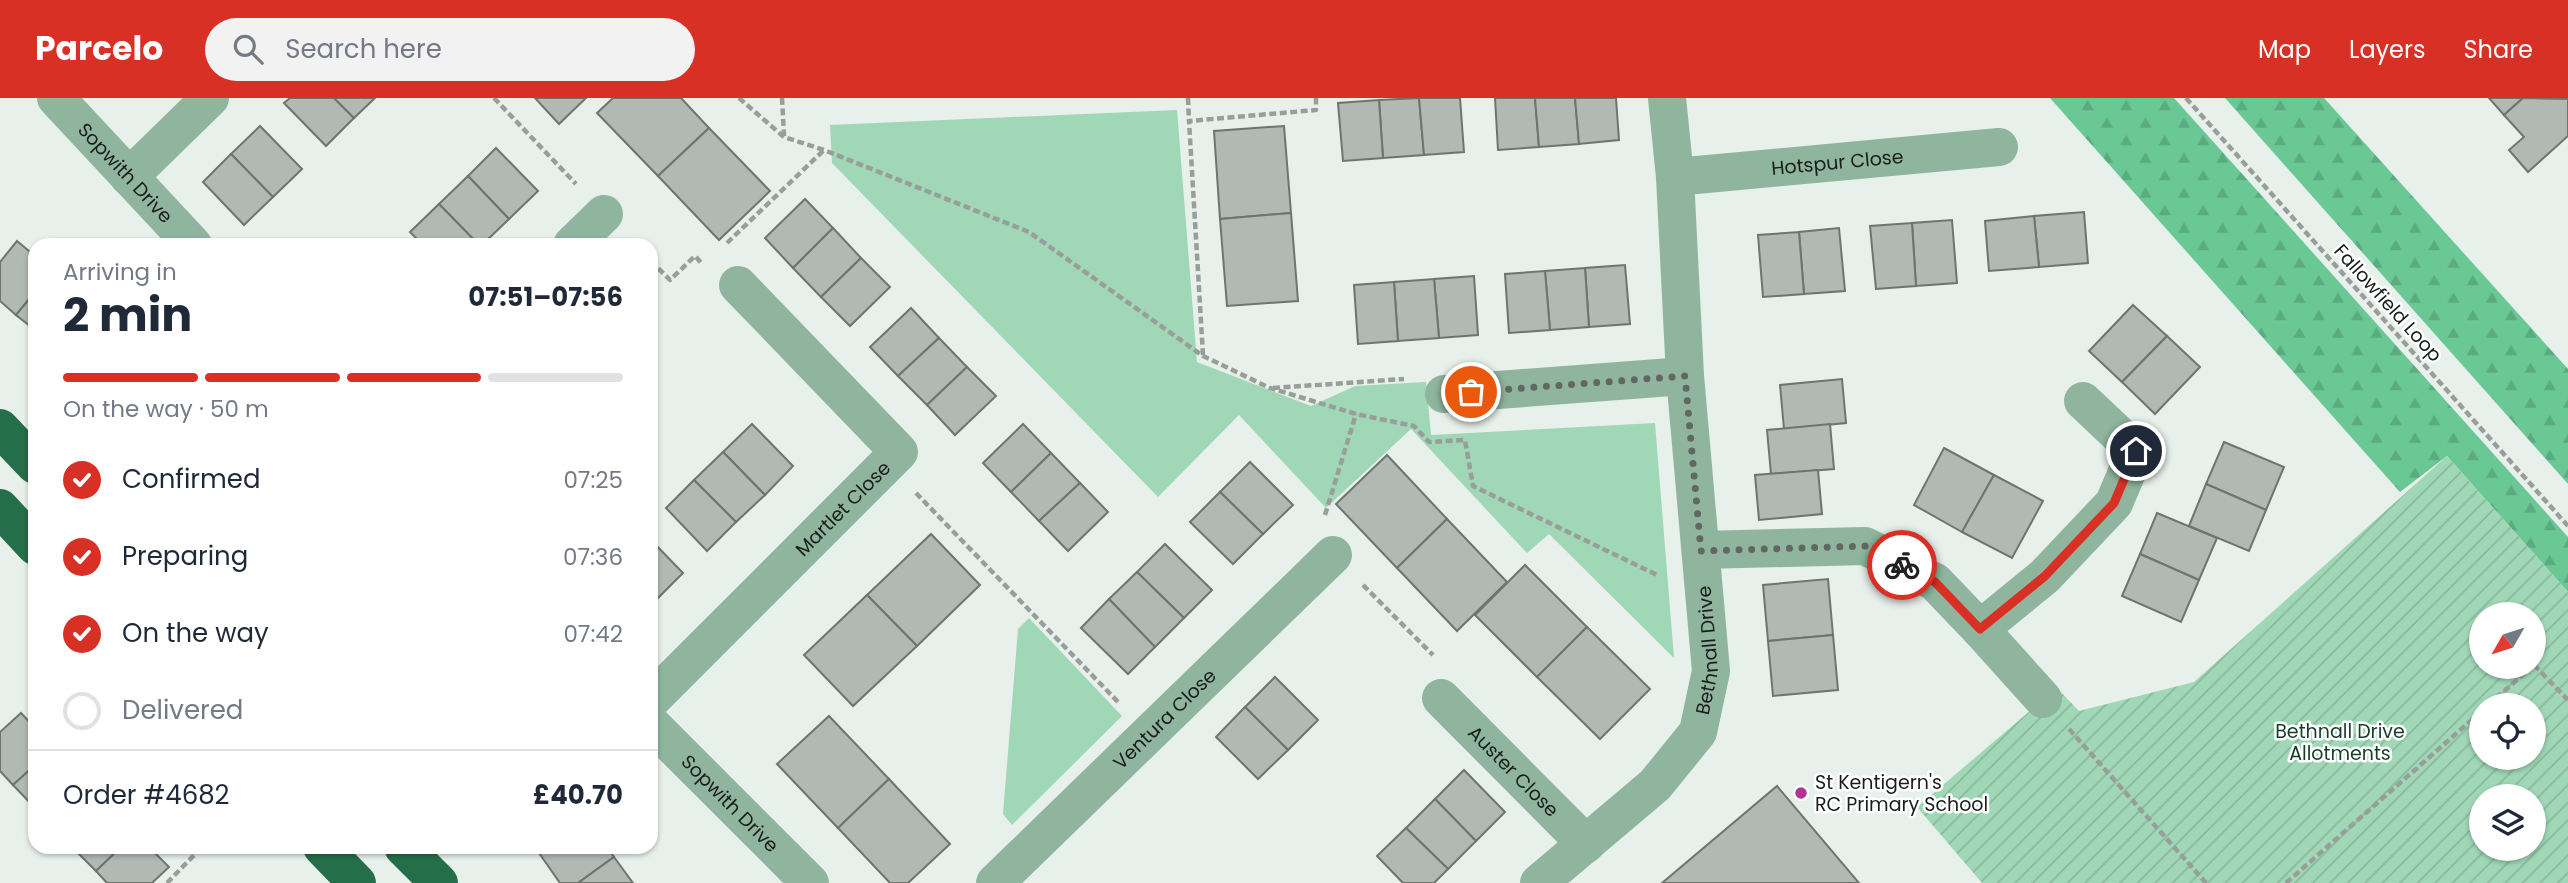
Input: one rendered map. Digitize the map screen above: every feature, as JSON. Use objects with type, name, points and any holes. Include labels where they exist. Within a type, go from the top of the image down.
[{"type":"highway","points":[[0,428],[28,458]]},
{"type":"highway","points":[[0,509],[28,539]]},
{"type":"highway","points":[[330,854],[357,883]]},
{"type":"highway","points":[[410,854],[439,883]]},
{"type":"street","name":"Sopwith Drive","points":[[56,98],[187,238]]},
{"type":"street","points":[[129,177],[210,98]]},
{"type":"street","name":"Bethnall Drive","points":[[1539,883],[1655,785],[1698,732],[1712,671],[1685,376],[1675,177],[1667,98]]},
{"type":"street","name":"Hotspur Close","points":[[1675,177],[1999,147]]},
{"type":"street","points":[[579,238],[604,214]]},
{"type":"street","name":"Martlet Close","points":[[658,693],[899,452],[738,285]]},
{"type":"street","points":[[1444,394],[1685,376]]},
{"type":"street","points":[[1980,629],[2045,576],[2114,503],[2136,451],[2083,401]]},
{"type":"street","points":[[1701,551],[1865,546],[1935,582],[2043,699]]},
{"type":"street","name":"Ventura Close","points":[[995,883],[1333,555]]},
{"type":"street","name":"Auster Close","points":[[1441,698],[1586,844]]},
{"type":"street","name":"Sopwith Drive","points":[[658,731],[810,883]]},
{"type":"path","points":[[494,98],[604,214]]},
{"type":"path","points":[[739,98],[784,137],[824,150],[1029,232],[1203,356],[1270,388],[1356,414],[1414,426],[1429,442],[1465,440],[1473,486],[1705,598]]},
{"type":"path","points":[[782,98],[784,137]]},
{"type":"path","points":[[1188,98],[1203,356]]},
{"type":"path","points":[[1189,121],[1317,110],[1316,98]]},
{"type":"path","name":"Fallowfield Loop","points":[[2186,98],[2568,526]]},
{"type":"path","points":[[658,268],[670,280],[695,256],[704,266],[824,150]]},
{"type":"path","points":[[711,258],[738,285]]},
{"type":"path","points":[[1270,388],[1443,376],[1444,394]]},
{"type":"path","points":[[1356,414],[1318,540],[1458,680],[1441,698]]},
{"type":"path","points":[[888,464],[1149,733]]},
{"type":"path","points":[[2502,693],[2518,679]]},
{"type":"path","points":[[2546,679],[2568,700]]},
{"type":"path","points":[[2043,699],[2206,883]]},
{"type":"path","points":[[2286,883],[2469,722]]},
{"type":"path","points":[[167,883],[195,854]]},
{"type":"green space","points":[[2050,98],[2174,98],[2568,537],[2568,592],[2447,456],[2400,492]]},
{"type":"green space","points":[[2225,98],[2324,98],[2568,369],[2568,484]]},
{"type":"green space","points":[[1177,110],[1197,362],[1311,406],[1355,386],[1426,382],[1431,435],[1655,423],[1674,658],[1549,534],[1527,553],[1411,429],[1326,508],[1239,415],[1158,497],[832,163],[830,125]]},
{"type":"green space","name":"Bethnall Drive Allotments","points":[[2447,456],[2568,592],[2568,883],[1982,883],[1917,807],[2057,688],[2079,711],[2194,682]]},
{"type":"green space","points":[[1029,618],[1122,716],[1012,825],[1003,814],[1018,629]]},
{"type":"building","points":[[290,98],[334,98],[354,118],[326,146],[284,103]]},
{"type":"building","points":[[334,98],[375,98],[354,118]]},
{"type":"building","points":[[535,98],[586,98],[559,124]]},
{"type":"building","points":[[613,98],[681,98],[709,128],[658,176],[597,113]]},
{"type":"building","points":[[1419,98],[1424,155],[1383,158],[1379,100]]},
{"type":"building","points":[[1419,98],[1460,98],[1464,152],[1424,155]]},
{"type":"building","points":[[1495,98],[1535,98],[1539,147],[1498,150]]},
{"type":"building","points":[[1535,98],[1575,98],[1579,144],[1539,147]]},
{"type":"building","points":[[1575,98],[1616,98],[1619,140],[1579,144]]},
{"type":"building","points":[[2489,98],[2523,98],[2504,115]]},
{"type":"building","points":[[2523,98],[2568,99],[2568,136],[2528,172],[2509,150],[2524,137],[2504,115]]},
{"type":"building","points":[[1379,100],[1383,158],[1343,161],[1338,103]]},
{"type":"building","points":[[260,126],[302,169],[273,197],[231,154]]},
{"type":"building","points":[[1284,126],[1291,213],[1220,219],[1214,131]]},
{"type":"building","points":[[709,128],[770,191],[719,240],[658,176]]},
{"type":"building","points":[[496,148],[538,191],[509,219],[468,176]]},
{"type":"building","points":[[231,154],[273,197],[244,225],[203,182]]},
{"type":"building","points":[[468,176],[509,219],[489,238],[472,238],[439,204]]},
{"type":"building","points":[[805,199],[833,228],[793,268],[765,238]]},
{"type":"building","points":[[439,204],[472,238],[416,238],[410,232]]},
{"type":"building","points":[[2084,212],[2088,263],[2039,267],[2034,216]]},
{"type":"building","points":[[1291,213],[1298,301],[1227,306],[1220,219]]},
{"type":"building","points":[[2034,216],[2039,267],[1989,271],[1985,221]]},
{"type":"building","points":[[1952,220],[1957,283],[1916,286],[1912,223]]},
{"type":"building","points":[[1912,223],[1916,286],[1876,289],[1870,226]]},
{"type":"building","points":[[833,228],[861,258],[821,297],[793,268]]},
{"type":"building","points":[[1839,228],[1845,291],[1804,294],[1799,232]]},
{"type":"building","points":[[1799,232],[1804,294],[1763,297],[1758,235]]},
{"type":"building","points":[[17,241],[28,250],[28,300],[16,315],[0,301],[0,262]]},
{"type":"building","points":[[861,258],[890,287],[850,326],[821,297]]},
{"type":"building","points":[[1625,265],[1630,324],[1589,327],[1585,268]]},
{"type":"building","points":[[1585,268],[1589,327],[1550,330],[1545,271]]},
{"type":"building","points":[[1545,271],[1550,330],[1509,333],[1505,274]]},
{"type":"building","points":[[1474,276],[1478,335],[1439,338],[1434,279]]},
{"type":"building","points":[[1434,279],[1439,338],[1398,341],[1394,282]]},
{"type":"building","points":[[1394,282],[1398,341],[1358,344],[1354,285]]},
{"type":"building","points":[[28,300],[28,324],[16,315]]},
{"type":"building","points":[[2133,305],[2167,336],[2122,382],[2089,351]]},
{"type":"building","points":[[911,308],[939,338],[898,376],[870,347]]},
{"type":"building","points":[[2167,336],[2200,367],[2155,414],[2122,382]]},
{"type":"building","points":[[939,338],[967,367],[927,405],[898,376]]},
{"type":"building","points":[[967,367],[996,396],[955,435],[927,405]]},
{"type":"building","points":[[1842,379],[1846,423],[1784,429],[1780,385]]},
{"type":"building","points":[[752,424],[793,466],[765,495],[723,452]]},
{"type":"building","points":[[1023,424],[1051,453],[1011,492],[983,463]]},
{"type":"building","points":[[1830,424],[1834,469],[1771,474],[1767,430]]},
{"type":"building","points":[[2224,442],[2284,467],[2266,510],[2206,484]]},
{"type":"building","points":[[1944,448],[1994,475],[1962,532],[1914,505]]},
{"type":"building","points":[[723,452],[765,495],[736,522],[694,480]]},
{"type":"building","points":[[1051,453],[1080,483],[1039,521],[1011,492]]},
{"type":"building","points":[[1387,455],[1447,519],[1397,568],[1336,504]]},
{"type":"building","points":[[1250,462],[1293,505],[1263,534],[1220,492]]},
{"type":"building","points":[[1818,470],[1822,514],[1759,520],[1755,475]]},
{"type":"building","points":[[1994,475],[2043,501],[2012,558],[1962,532]]},
{"type":"building","points":[[694,480],[736,522],[707,551],[666,508]]},
{"type":"building","points":[[1080,483],[1108,512],[1068,551],[1039,521]]},
{"type":"building","points":[[2206,484],[2266,510],[2249,551],[2189,526]]},
{"type":"building","points":[[1220,492],[1263,534],[1233,564],[1190,522]]},
{"type":"building","points":[[2157,513],[2217,538],[2199,580],[2140,554]]},
{"type":"building","points":[[1447,519],[1507,582],[1457,631],[1397,568]]},
{"type":"building","points":[[931,534],[980,585],[917,646],[867,595]]},
{"type":"building","points":[[1165,544],[1212,590],[1184,618],[1137,572]]},
{"type":"building","points":[[658,547],[683,573],[658,598]]},
{"type":"building","points":[[2140,554],[2199,580],[2181,622],[2122,596]]},
{"type":"building","points":[[1525,565],[1587,627],[1537,677],[1475,615]]},
{"type":"building","points":[[1137,572],[1184,618],[1155,647],[1109,599]]},
{"type":"building","points":[[1828,579],[1833,635],[1768,641],[1763,585]]},
{"type":"building","points":[[867,595],[917,646],[853,706],[804,655]]},
{"type":"building","points":[[1109,599],[1155,647],[1128,674],[1081,628]]},
{"type":"building","points":[[1587,627],[1650,689],[1600,739],[1537,677]]},
{"type":"building","points":[[1833,635],[1838,690],[1773,696],[1768,641]]},
{"type":"building","points":[[1275,677],[1318,720],[1288,750],[1245,707]]},
{"type":"building","points":[[1245,707],[1288,750],[1258,779],[1216,737]]},
{"type":"building","points":[[21,713],[28,720],[28,771],[13,785],[0,771],[0,732]]},
{"type":"building","points":[[829,716],[889,779],[838,828],[777,764]]},
{"type":"building","points":[[1464,770],[1505,812],[1476,841],[1435,799]]},
{"type":"building","points":[[28,771],[28,801],[13,785]]},
{"type":"building","points":[[889,779],[950,844],[908,883],[890,883],[838,828]]},
{"type":"building","points":[[1777,786],[1859,883],[1662,883]]},
{"type":"building","points":[[1435,799],[1476,841],[1448,869],[1406,828]]},
{"type":"building","points":[[1406,828],[1448,869],[1434,883],[1403,883],[1377,856]]},
{"type":"building","points":[[79,854],[114,854],[96,871]]},
{"type":"building","points":[[114,854],[156,854],[169,867],[152,883],[107,883],[96,871]]},
{"type":"building","points":[[540,854],[612,854],[614,857],[578,883],[560,883]]},
{"type":"building","points":[[614,857],[633,883],[578,883]]},
{"type":"way so far","points":[[1471,392],[1685,376],[1701,551],[1865,546],[1902,565]]},
{"type":"place","name":"St Kentigern's RC Primary School","points":[[1801,793]]},
{"type":"route","points":[[1902,565],[1935,582],[1980,629],[2045,576],[2114,503],[2136,451]]}]
